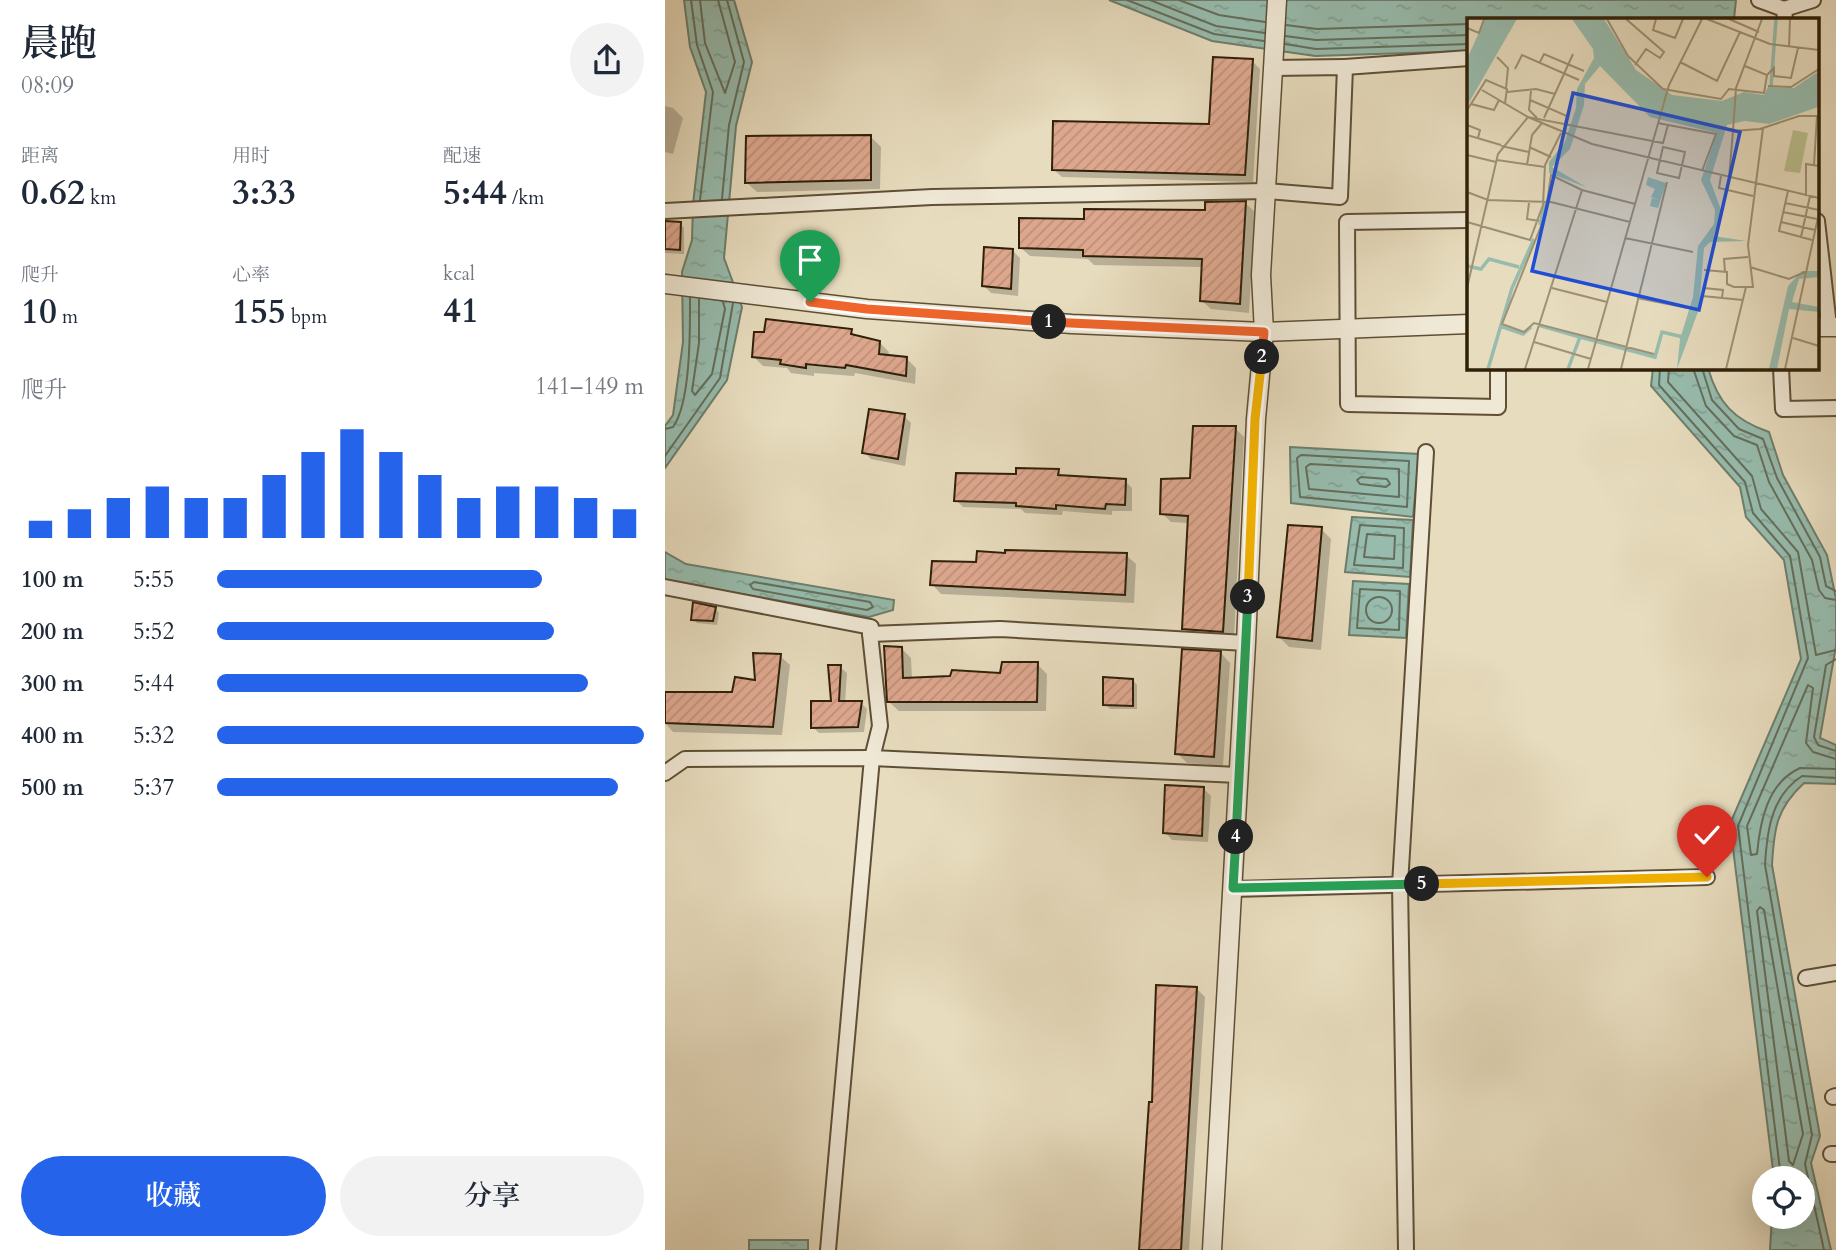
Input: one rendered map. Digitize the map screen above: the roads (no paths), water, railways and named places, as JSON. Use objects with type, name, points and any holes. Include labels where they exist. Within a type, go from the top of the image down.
[{"type":"street","points":[[1212,1250],[1246,643],[1255,419],[1264,332],[1261,275],[1277,0]]},
{"type":"street","points":[[1759,0],[1784,14],[1813,0]]},
{"type":"street","points":[[1273,62],[1345,67],[1467,58]]},
{"type":"street","points":[[1345,67],[1340,197],[1347,222],[1348,404],[1498,407],[1498,369]]},
{"type":"street","points":[[665,211],[932,197],[1266,191],[1340,197]]},
{"type":"street","points":[[1347,222],[1467,220]]},
{"type":"street","points":[[1819,242],[1827,327]]},
{"type":"street","points":[[665,284],[867,309],[1072,324],[1264,332],[1467,324]]},
{"type":"street","points":[[1781,369],[1783,409],[1836,408]]},
{"type":"street","points":[[1406,1250],[1400,885],[1426,452]]},
{"type":"street","points":[[665,587],[870,627],[880,726],[872,758],[828,1250]]},
{"type":"street","points":[[870,634],[1000,629],[1246,643]]},
{"type":"street","points":[[665,773],[685,759],[872,758],[1238,775]]},
{"type":"street","points":[[1233,888],[1707,877]]},
{"type":"street","points":[[1806,978],[1836,973]]},
{"type":"water","points":[[684,0],[734,0],[752,62],[736,126],[724,258],[742,307],[727,380],[665,468],[665,426],[673,415],[683,342],[682,272],[692,240],[693,204],[706,92],[690,47]]},
{"type":"water","points":[[1109,0],[1736,0],[1734,18],[1467,18],[1467,51],[1315,56],[1212,41]]},
{"type":"water","points":[[1653,369],[1708,369],[1717,391],[1729,409],[1746,422],[1769,432],[1783,475],[1827,555],[1836,599],[1836,646],[1820,738],[1836,745],[1836,784],[1804,783],[1787,802],[1778,820],[1772,865],[1820,1136],[1812,1166],[1773,1166],[1730,824],[1801,659],[1784,560],[1746,517],[1740,487],[1651,386]]},
{"type":"water","points":[[1290,447],[1419,454],[1413,517],[1291,503]]},
{"type":"water","points":[[1352,517],[1413,520],[1410,577],[1345,572]]},
{"type":"water","points":[[665,552],[686,564],[894,600],[893,610],[869,617],[665,580]]},
{"type":"water","points":[[1353,581],[1409,584],[1406,638],[1349,635]]},
{"type":"water","points":[[1815,1180],[1831,1250],[1770,1250],[1771,1229],[1815,1229]]},
{"type":"water","points":[[749,1240],[808,1240],[808,1250],[749,1250]]}]
